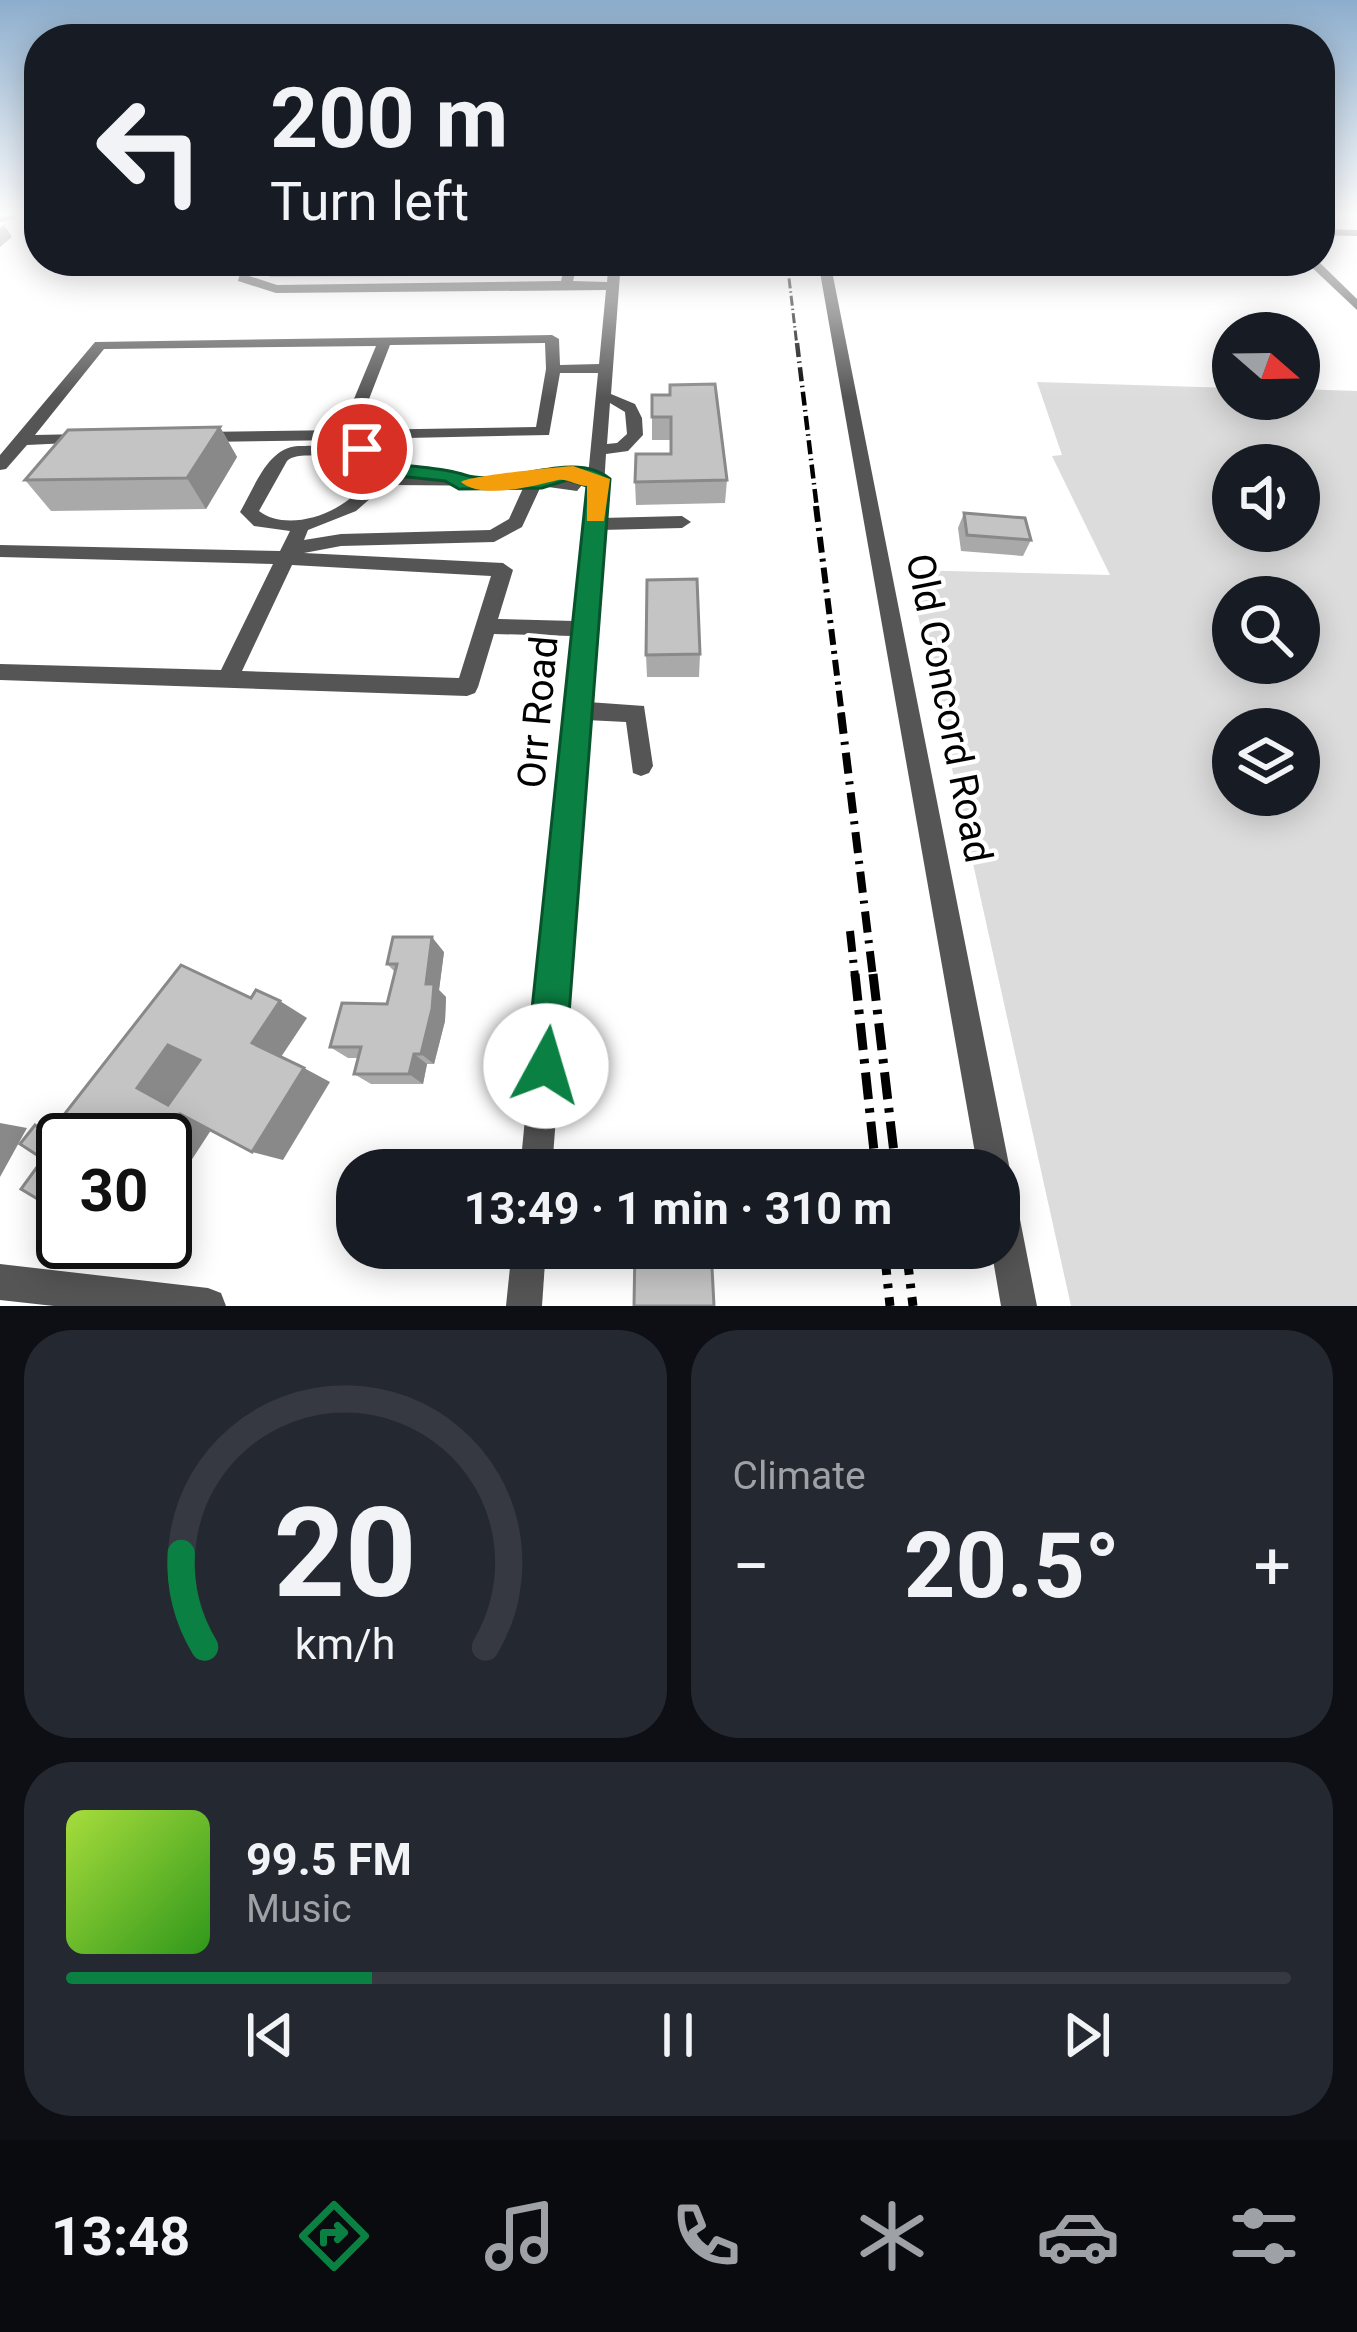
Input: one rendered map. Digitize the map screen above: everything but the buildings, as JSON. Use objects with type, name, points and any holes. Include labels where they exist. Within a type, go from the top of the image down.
[{"type":"street","points":[[243,276],[276,289],[613,286]]},
{"type":"street","points":[[566,285],[568,276]]},
{"type":"street","name":"Orr Road","points":[[538,1149],[595,524],[588,479],[600,450],[614,276]]},
{"type":"street","name":"Old Concord Road","points":[[827,276],[990,1149]]},
{"type":"street","points":[[1326,276],[1357,306]]},
{"type":"street","points":[[0,465],[100,345],[552,339],[553,369],[543,432],[354,442],[185,437]]},
{"type":"street","points":[[375,482],[354,442],[385,341]]},
{"type":"street","points":[[553,369],[606,368]]},
{"type":"street","points":[[600,450],[622,448],[635,435],[636,412],[630,405],[604,398]]},
{"type":"street","points":[[23,440],[92,439]]},
{"type":"street","points":[[301,526],[250,518],[280,458],[298,450],[354,442]]},
{"type":"street","points":[[228,680],[301,526],[375,482],[443,490],[459,482],[538,481],[571,487],[588,479]]},
{"type":"street","points":[[286,552],[340,540],[494,536],[516,523],[538,481]]},
{"type":"street","points":[[595,524],[682,521]]},
{"type":"street","points":[[0,551],[286,552],[503,571],[467,687],[0,672]]},
{"type":"street","points":[[486,626],[586,629]]},
{"type":"street","points":[[579,712],[636,713],[640,766]]},
{"type":"street","points":[[524,1306],[527,1269]]},
{"type":"street","points":[[1012,1269],[1019,1306]]},
{"type":"street","points":[[0,1282],[134,1302],[208,1306]]},
{"type":"shaded area","points":[[1037,382],[1212,387],[1212,420],[1320,420],[1320,390],[1357,391],[1357,1306],[1071,1306],[908,570],[1110,575],[1052,456],[1062,455]]},
{"type":"railway","points":[[789,276],[797,346]]},
{"type":"railway","points":[[797,343],[817,509]]},
{"type":"railway","points":[[816,506],[842,716]]},
{"type":"railway","points":[[841,713],[873,977]]},
{"type":"railway","points":[[850,931],[855,977]]},
{"type":"railway","points":[[855,974],[874,1149]]},
{"type":"railway","points":[[873,974],[894,1149]]},
{"type":"railway","points":[[886,1269],[890,1306]]},
{"type":"railway","points":[[909,1269],[913,1306]]},
{"type":"slow traffic","points":[[472,482],[542,481],[551,474],[573,473],[578,479],[598,479],[596,516]]},
{"type":"route","points":[[362,449],[379,469],[452,475],[459,482],[542,481],[551,474],[573,473],[578,479],[598,479],[546,1066]]}]
